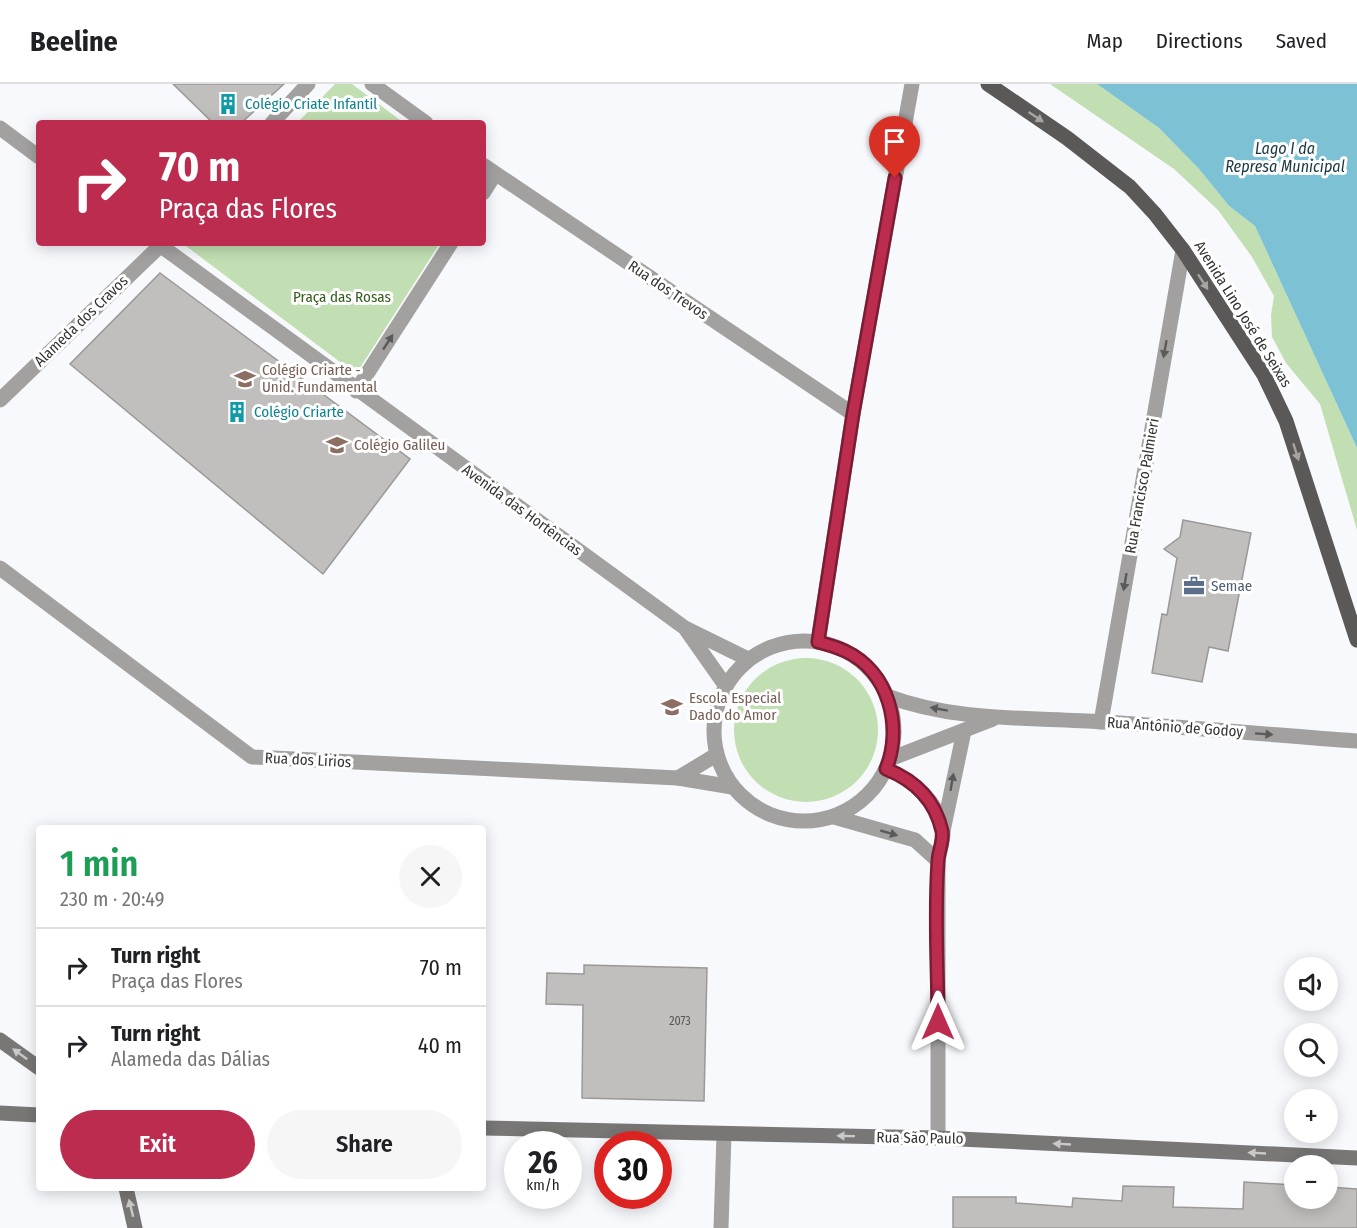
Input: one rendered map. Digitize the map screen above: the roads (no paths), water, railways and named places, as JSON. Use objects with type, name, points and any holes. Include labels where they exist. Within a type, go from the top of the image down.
[{"type":"main road","name":"Avenida Lino José de Seixas","points":[[988,84],[1067,138],[1130,187],[1183,250],[1264,375],[1286,421],[1357,640]]},
{"type":"main road","points":[[0,1040],[36,1066]]},
{"type":"main road","points":[[0,1113],[36,1115]]},
{"type":"main road","name":"Rua São Paulo","points":[[486,1128],[939,1138],[1357,1158]]},
{"type":"main road","points":[[127,1191],[135,1228]]},
{"type":"street","points":[[275,120],[308,84]]},
{"type":"street","points":[[372,84],[422,120]]},
{"type":"street","points":[[818,642],[853,414],[912,84]]},
{"type":"street","points":[[0,128],[36,155]]},
{"type":"street","name":"Rua dos Trevos","points":[[489,170],[853,414]]},
{"type":"street","name":"Alameda dos Cravos","points":[[0,400],[158,246]]},
{"type":"street","name":"Avenida das Hortências","points":[[163,246],[356,391],[685,628],[748,659]]},
{"type":"street","points":[[356,391],[449,246]]},
{"type":"street","name":"Rua Francisco Palmieri","points":[[1101,722],[1183,250]]},
{"type":"street","name":"Rua dos Lirios","points":[[0,568],[252,757],[678,778],[732,787]]},
{"type":"street","name":"Avenida das Hortências","points":[[685,628],[725,685]]},
{"type":"street","points":[[793,641],[818,642],[846,651],[870,670],[887,696],[893,716],[894,738],[888,764],[873,789],[856,806],[834,817],[806,822],[778,818],[753,806],[732,787],[716,755],[715,719],[725,685],[748,659],[777,645],[793,641]]},
{"type":"street","name":"Rua Antônio de Godoy","points":[[887,696],[906,703],[993,719],[1101,722],[1357,741]]},
{"type":"street","name":"Rua Antônio de Godoy","points":[[888,764],[993,719]]},
{"type":"street","points":[[939,1138],[938,861],[964,732]]},
{"type":"street","points":[[678,778],[716,755]]},
{"type":"street","points":[[888,764],[921,790],[933,807],[943,834]]},
{"type":"street","points":[[834,817],[915,840],[938,861]]},
{"type":"street","points":[[721,1228],[724,1135]]},
{"type":"water","name":"Lago I da Represa Municipal","points":[[1097,84],[1357,84],[1357,448],[1255,226],[1229,206],[1199,169],[1159,128]]},
{"type":"place","name":"Colégio Criate Infantil","points":[[228,104]]},
{"type":"place","name":"Colégio Criarte - Unid. Fundamental","points":[[245,379]]},
{"type":"place","name":"Colégio Criarte","points":[[237,412]]},
{"type":"place","name":"Colégio Galileu","points":[[337,445]]},
{"type":"place","name":"Semae","points":[[1194,586]]},
{"type":"place","name":"Escola Especial Dado do Amor","points":[[672,707]]},
{"type":"park label","name":"Praça das Rosas","points":[[342,297]]}]
